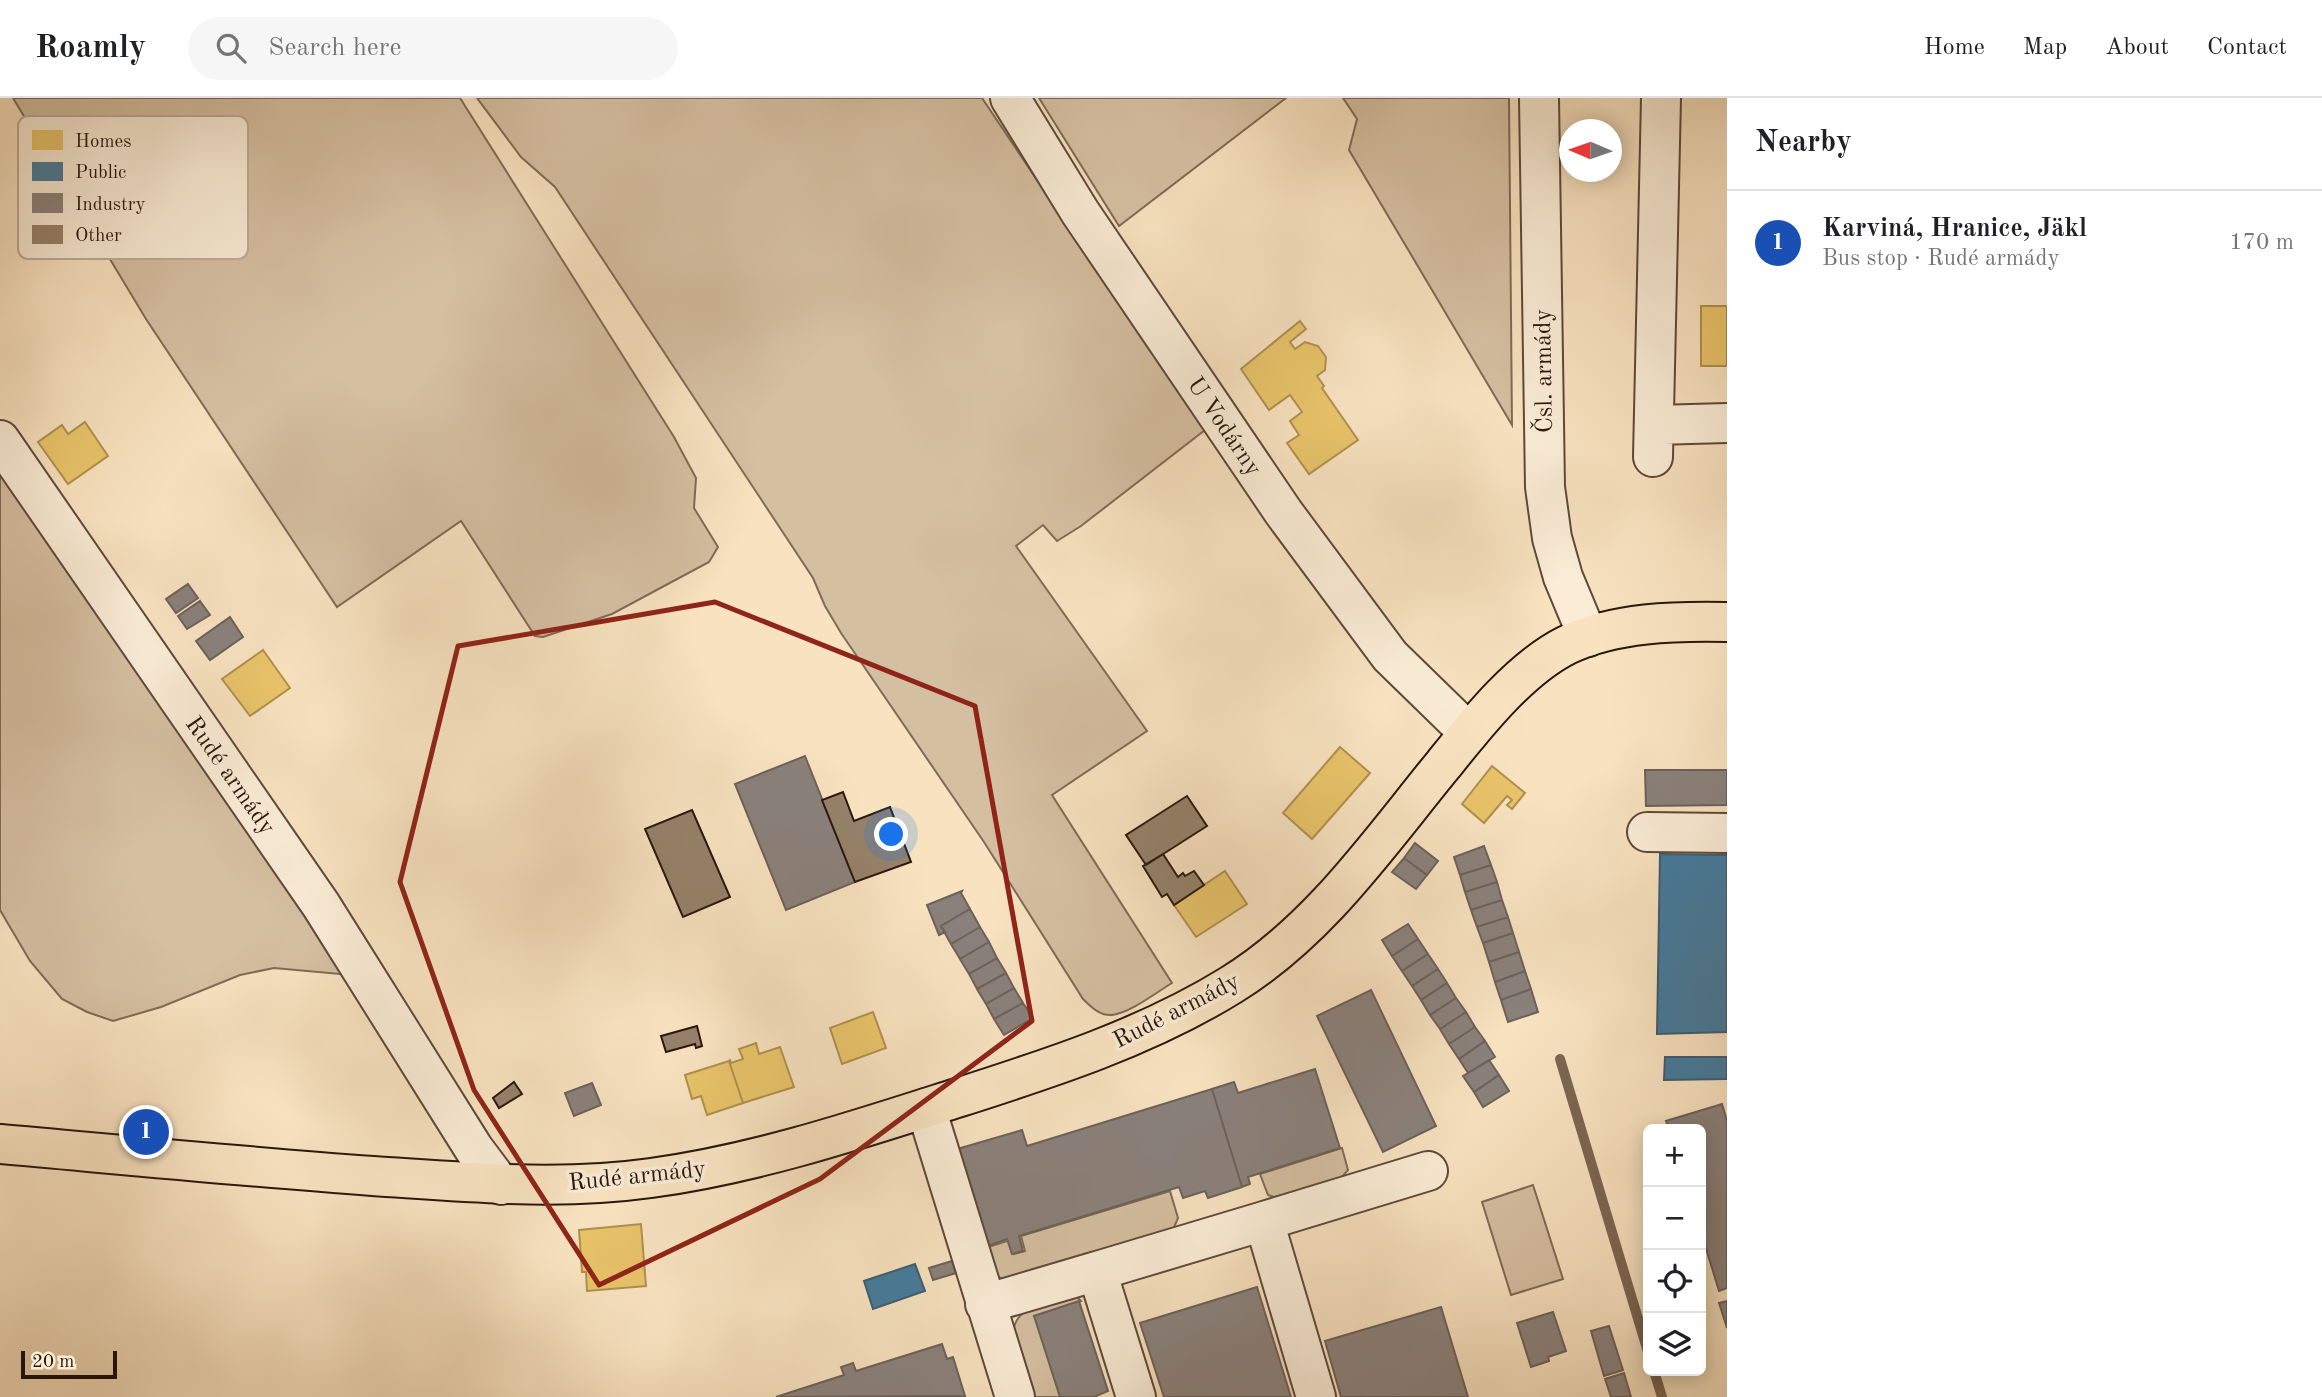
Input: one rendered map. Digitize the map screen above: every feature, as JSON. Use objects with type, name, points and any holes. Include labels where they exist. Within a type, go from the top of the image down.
[{"type":"main road","name":"Rudé armády","points":[[0,1144],[501,1185],[594,1184],[698,1171],[749,1160],[926,1108],[1025,1076],[1142,1032],[1234,984],[1308,925],[1353,875],[1469,733],[1525,676],[1566,646],[1588,637],[1637,626],[1727,622]]},
{"type":"street","name":"U Vodárny","points":[[1010,98],[1080,212],[1284,513],[1390,656],[1469,733]]},
{"type":"street","name":"Čsl. armády","points":[[1539,98],[1545,487],[1552,538],[1563,577],[1588,637]]},
{"type":"street","points":[[1661,98],[1654,441],[1727,423]]},
{"type":"street","name":"Rudé armády","points":[[0,440],[321,905],[474,1149],[501,1185]]},
{"type":"street","points":[[1647,832],[1727,833]]},
{"type":"street","points":[[926,1108],[1015,1397]]},
{"type":"street","points":[[985,1304],[1428,1171]]},
{"type":"street","points":[[1264,1221],[1316,1397]]},
{"type":"street","points":[[1097,1271],[1136,1397]]},
{"type":"highlighted area","points":[[715,602],[975,706],[1032,1021],[820,1179],[599,1285],[474,1090],[400,882],[458,646]]},
{"type":"shaded area","points":[[13,98],[460,98],[674,437],[696,478],[694,508],[718,547],[709,562],[612,614],[543,637],[535,636],[461,521],[337,607],[146,319],[110,259],[248,259],[248,116],[24,116]]},
{"type":"shaded area","points":[[477,98],[982,98],[1205,430],[1081,526],[1057,541],[1043,525],[1016,546],[1147,731],[1052,795],[1172,983],[1135,1006],[1112,1015],[1100,1012],[1083,999],[984,842],[841,633],[813,578],[555,187],[521,157]]},
{"type":"shaded area","points":[[1039,98],[1286,98],[1119,226]]},
{"type":"shaded area","points":[[1343,98],[1509,98],[1512,425],[1349,150],[1357,119]]},
{"type":"shaded area","points":[[0,455],[348,968],[340,974],[274,968],[240,975],[161,1007],[113,1021],[62,999],[30,961],[0,910]]},
{"type":"shaded area","points":[[1342,1148],[1348,1170],[1341,1178],[1277,1198],[1268,1195],[1260,1174]]},
{"type":"shaded area","points":[[1533,1185],[1563,1279],[1511,1295],[1482,1202]]},
{"type":"shaded area","points":[[1170,1191],[1178,1218],[1173,1230],[1004,1280],[992,1273],[982,1249],[1010,1240],[1014,1254],[1025,1251],[1021,1236]]},
{"type":"shaded area","points":[[1076,1296],[1081,1301],[1036,1316],[1062,1397],[1031,1397],[1013,1333],[1015,1323],[1020,1315],[1036,1306]]},
{"type":"building: Homes","points":[[1701,306],[1727,306],[1727,366],[1701,366]]},
{"type":"building: Homes","points":[[1300,321],[1306,329],[1290,342],[1295,349],[1305,342],[1318,346],[1326,357],[1325,370],[1317,376],[1324,386],[1322,388],[1358,440],[1309,474],[1287,443],[1299,435],[1290,421],[1302,412],[1290,395],[1269,410],[1241,369]]},
{"type":"building: Homes","points":[[85,422],[108,456],[68,484],[38,442],[62,425],[68,434]]},
{"type":"building: Homes","points":[[263,650],[290,688],[250,716],[222,679]]},
{"type":"building: Homes","points":[[1340,747],[1370,773],[1312,839],[1283,813]]},
{"type":"building: Homes","points":[[1492,766],[1525,793],[1512,809],[1507,805],[1512,800],[1507,796],[1484,823],[1462,804]]},
{"type":"building: Homes","points":[[1225,871],[1247,904],[1196,937],[1174,905]]},
{"type":"building: Homes","points":[[873,1012],[886,1048],[842,1064],[830,1028]]},
{"type":"building: Homes","points":[[756,1043],[759,1054],[780,1047],[794,1087],[743,1103],[729,1061],[731,1063],[743,1059],[739,1049]]},
{"type":"building: Homes","points":[[729,1061],[743,1103],[707,1115],[701,1096],[692,1099],[685,1075]]},
{"type":"building: Homes","points":[[641,1224],[646,1286],[587,1291],[586,1272],[582,1272],[579,1230]]},
{"type":"building: Public","points":[[1660,854],[1727,855],[1727,1032],[1657,1034]]},
{"type":"building: Public","points":[[1665,1057],[1727,1057],[1727,1079],[1664,1080]]},
{"type":"building: Public","points":[[915,1264],[925,1291],[873,1309],[864,1281]]},
{"type":"building: Industry","points":[[188,584],[198,598],[176,613],[166,599]]},
{"type":"building: Industry","points":[[200,601],[210,615],[187,629],[178,616]]},
{"type":"building: Industry","points":[[230,617],[243,637],[210,660],[196,641]]},
{"type":"building: Industry","points":[[805,756],[855,882],[786,910],[735,784]]},
{"type":"building: Industry","points":[[1645,770],[1727,770],[1727,805],[1646,806]]},
{"type":"building: Industry","points":[[1415,843],[1438,861],[1427,875],[1404,858]]},
{"type":"building: Industry","points":[[1484,846],[1491,865],[1460,875],[1454,857]]},
{"type":"building: Industry","points":[[1404,858],[1427,875],[1416,889],[1392,872]]},
{"type":"building: Industry","points":[[1491,865],[1497,882],[1465,892],[1460,875]]},
{"type":"building: Industry","points":[[1497,882],[1502,900],[1471,910],[1465,892]]},
{"type":"building: Industry","points":[[962,891],[970,909],[941,926],[945,932],[939,935],[927,905]]},
{"type":"building: Industry","points":[[1502,900],[1508,917],[1477,927],[1471,910]]},
{"type":"building: Industry","points":[[970,909],[980,927],[951,944],[941,926]]},
{"type":"building: Industry","points":[[1508,917],[1513,933],[1483,943],[1477,927]]},
{"type":"building: Industry","points":[[1408,924],[1418,939],[1392,956],[1382,940]]},
{"type":"building: Industry","points":[[980,927],[989,942],[960,959],[951,944]]},
{"type":"building: Industry","points":[[1513,933],[1519,952],[1489,962],[1483,943]]},
{"type":"building: Industry","points":[[1418,939],[1428,954],[1402,971],[1392,956]]},
{"type":"building: Industry","points":[[989,942],[997,958],[969,974],[960,959]]},
{"type":"building: Industry","points":[[1519,952],[1525,971],[1495,982],[1489,962]]},
{"type":"building: Industry","points":[[1428,954],[1438,969],[1412,986],[1402,971]]},
{"type":"building: Industry","points":[[997,958],[1006,973],[977,989],[969,974]]},
{"type":"building: Industry","points":[[1438,969],[1447,983],[1421,1000],[1412,986]]},
{"type":"building: Industry","points":[[1525,971],[1531,989],[1501,1000],[1495,982]]},
{"type":"building: Industry","points":[[1006,973],[1014,988],[986,1004],[977,989]]},
{"type":"building: Industry","points":[[1447,983],[1456,998],[1430,1015],[1421,1000]]},
{"type":"building: Industry","points":[[1014,988],[1023,1003],[994,1019],[986,1004]]},
{"type":"building: Industry","points":[[1531,989],[1538,1012],[1508,1022],[1501,1000]]},
{"type":"building: Industry","points":[[1371,990],[1436,1126],[1383,1152],[1317,1016]]},
{"type":"building: Industry","points":[[1456,998],[1466,1012],[1440,1029],[1430,1015]]},
{"type":"building: Industry","points":[[1023,1003],[1033,1018],[1004,1035],[994,1019]]},
{"type":"building: Industry","points":[[1466,1012],[1475,1027],[1449,1044],[1440,1029]]},
{"type":"building: Industry","points":[[1475,1027],[1485,1041],[1459,1059],[1449,1044]]},
{"type":"building: Industry","points":[[1485,1041],[1495,1057],[1468,1073],[1459,1059]]},
{"type":"building: Industry","points":[[1489,1060],[1499,1075],[1474,1092],[1463,1076]]},
{"type":"building: Industry","points":[[1315,1069],[1340,1148],[1248,1177],[1250,1184],[1242,1187],[1212,1089],[1234,1082],[1238,1093]]},
{"type":"building: Industry","points":[[1499,1075],[1509,1091],[1483,1107],[1474,1092]]},
{"type":"building: Industry","points":[[592,1083],[601,1105],[574,1116],[565,1093]]},
{"type":"building: Industry","points":[[1212,1089],[1242,1187],[1208,1198],[1205,1191],[1183,1198],[1179,1187],[1019,1236],[1023,1251],[1012,1254],[1007,1239],[988,1246],[954,1150],[1022,1130],[1027,1146]]},
{"type":"building: Industry","points":[[1722,1104],[1727,1121],[1727,1288],[1719,1291],[1706,1248],[1706,1124],[1667,1124],[1666,1121]]},
{"type":"building: Industry","points":[[952,1261],[956,1273],[933,1280],[929,1268]]},
{"type":"building: Industry","points":[[1257,1287],[1291,1397],[1164,1397],[1140,1323]]},
{"type":"building: Industry","points":[[1079,1301],[1108,1391],[1094,1397],[1060,1397],[1034,1316]]},
{"type":"building: Industry","points":[[1727,1301],[1727,1328],[1719,1303]]},
{"type":"building: Industry","points":[[1441,1307],[1468,1397],[1341,1397],[1325,1341]]},
{"type":"building: Industry","points":[[1553,1312],[1566,1351],[1531,1367],[1517,1323]]},
{"type":"building: Industry","points":[[1609,1326],[1623,1370],[1604,1376],[1591,1331]]},
{"type":"building: Industry","points":[[942,1344],[947,1359],[953,1357],[965,1396],[776,1397],[844,1375],[841,1367],[853,1363],[856,1371]]},
{"type":"building: Industry","points":[[1624,1373],[1631,1397],[1611,1397],[1605,1379]]},
{"type":"building: Other","points":[[843,792],[854,821],[890,807],[911,862],[855,882],[822,800]]},
{"type":"building: Other","points":[[1187,796],[1207,826],[1146,865],[1126,835]]},
{"type":"building: Other","points":[[692,810],[730,897],[683,917],[645,829]]},
{"type":"building: Other","points":[[1163,854],[1178,877],[1194,871],[1204,885],[1174,905],[1167,894],[1162,897],[1143,866]]},
{"type":"building: Other","points":[[697,1026],[702,1046],[696,1048],[695,1044],[666,1052],[661,1036]]},
{"type":"building: Other","points":[[514,1082],[522,1094],[499,1108],[493,1098]]},
{"type":"waterway","points":[[1560,1059],[1643,1335]]},
{"type":"waterway","points":[[1656,1376],[1662,1397]]},
{"type":"place","name":"Karviná, Hranice, Jäkl","points":[[146,1132]]}]
